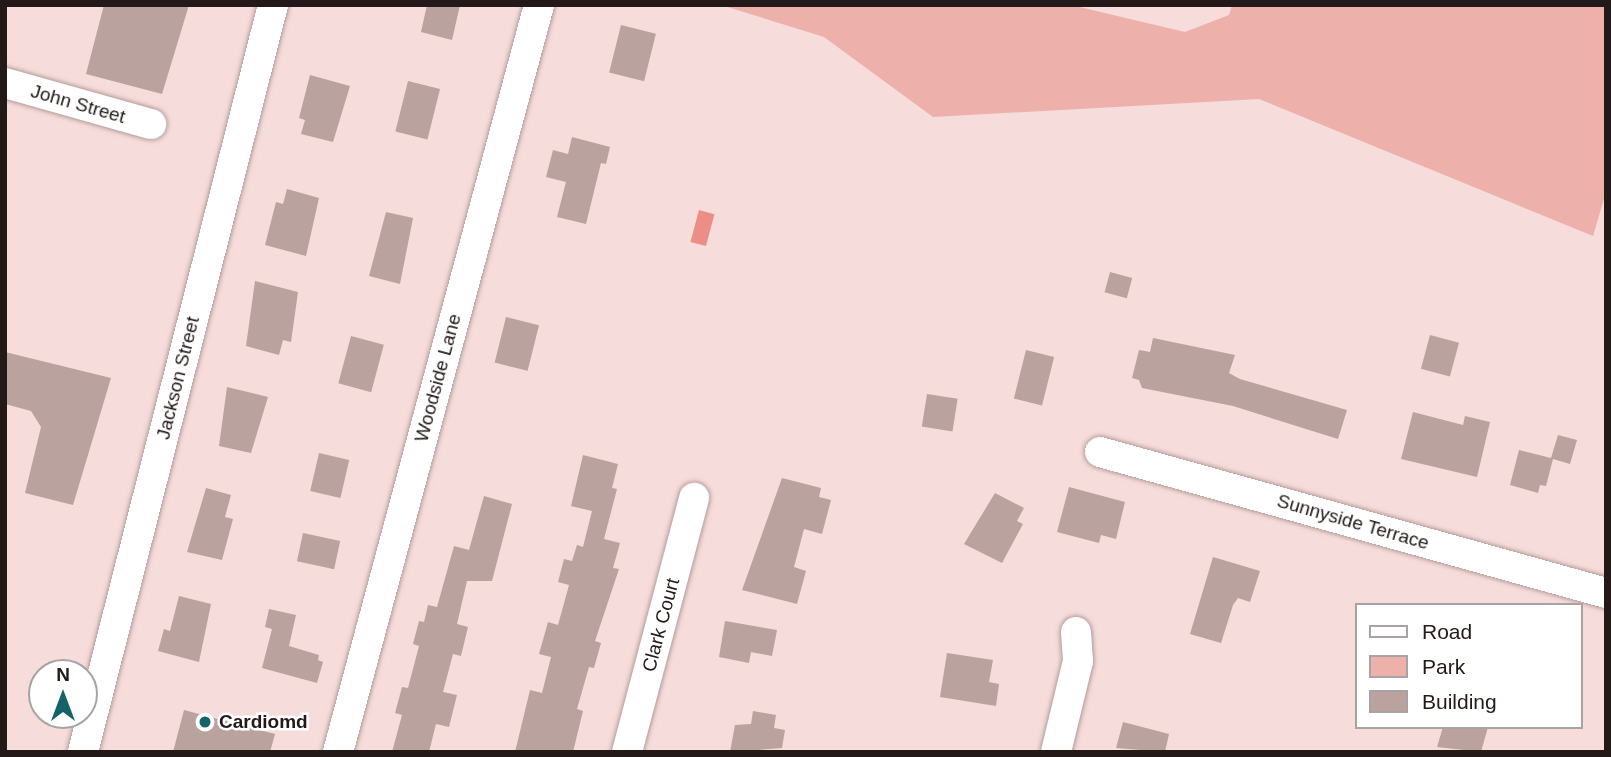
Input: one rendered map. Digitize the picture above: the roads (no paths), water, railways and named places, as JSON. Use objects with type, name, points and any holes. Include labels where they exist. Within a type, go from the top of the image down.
[{"type":"street","name":"Jackson Street","points":[[83,752],[274,5]]},
{"type":"street","name":"Woodside Lane","points":[[338,752],[539,5]]},
{"type":"street","name":"John Street","points":[[5,83],[151,124]]},
{"type":"street","name":"Sunnyside Terrace","points":[[1100,452],[1606,593]]},
{"type":"street","name":"Clark Court","points":[[627,752],[694,498]]},
{"type":"street","points":[[1056,752],[1078,661],[1076,632]]},
{"type":"place","name":"Cardiomd","points":[[205,722]]}]
